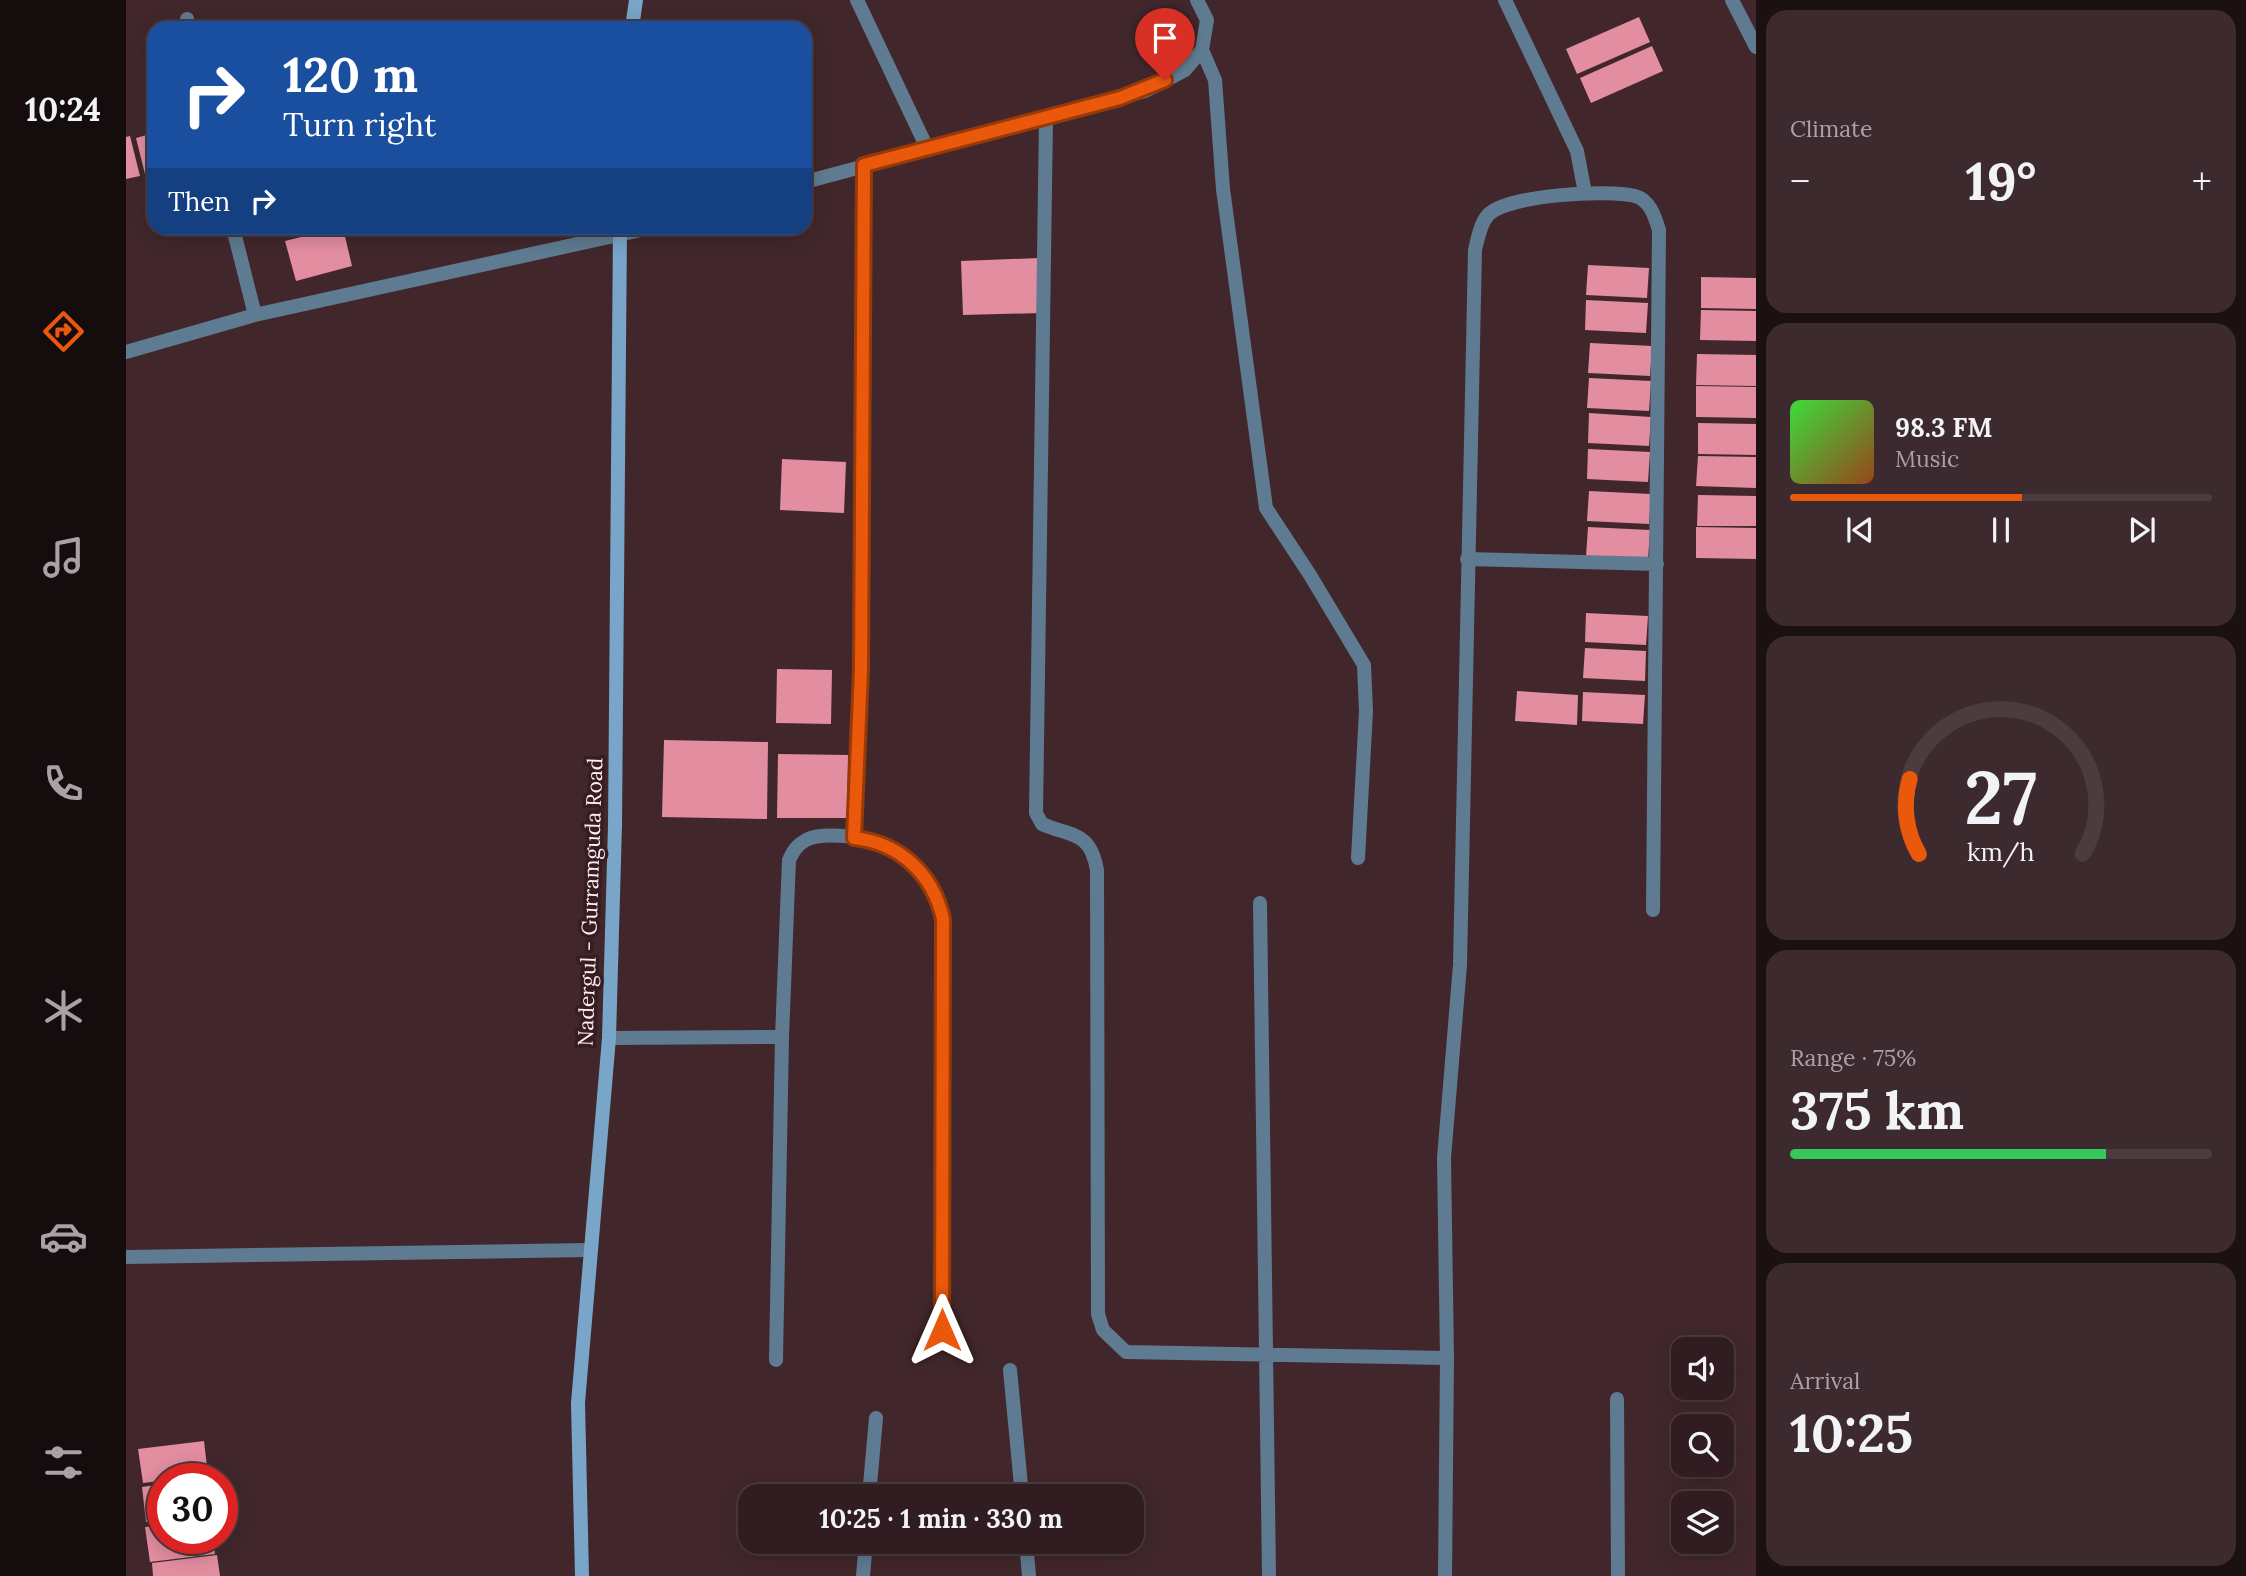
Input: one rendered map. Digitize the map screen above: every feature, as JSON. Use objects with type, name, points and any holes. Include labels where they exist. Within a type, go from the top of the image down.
[{"type":"main road","points":[[633,21],[636,0]]},
{"type":"main road","name":"Nadergul - Gurramguda Road","points":[[582,1576],[578,1404],[609,1038],[615,825],[620,235]]},
{"type":"street","points":[[857,0],[928,150]]},
{"type":"street","points":[[812,181],[1144,91],[1185,70],[1202,50],[1207,20],[1197,0]]},
{"type":"street","points":[[1506,0],[1577,151],[1585,193]]},
{"type":"street","points":[[1732,0],[1756,47]]},
{"type":"street","points":[[1202,50],[1215,80],[1223,189],[1266,508],[1318,586],[1364,666],[1366,711],[1358,858]]},
{"type":"street","points":[[1046,118],[1036,813],[1042,824],[1075,833],[1094,855],[1097,870],[1098,1314],[1103,1330],[1126,1352],[1447,1358]]},
{"type":"street","points":[[854,838],[861,670],[864,165]]},
{"type":"street","points":[[1445,1576],[1447,1358],[1444,1158],[1460,965],[1475,250],[1480,230],[1489,214],[1505,204],[1585,193],[1637,196],[1648,205],[1659,230],[1653,910]]},
{"type":"street","points":[[235,235],[255,314]]},
{"type":"street","points":[[126,352],[255,314],[607,235]]},
{"type":"street","points":[[1467,559],[1657,564]]},
{"type":"street","points":[[776,1360],[782,1037],[789,860],[794,849],[814,837],[854,838],[891,846],[909,860],[938,896],[943,919],[942,1330]]},
{"type":"street","points":[[1260,903],[1269,1576]]},
{"type":"street","points":[[609,1038],[782,1037]]},
{"type":"street","points":[[126,1257],[589,1250]]},
{"type":"street","points":[[1010,1370],[1021,1484]]},
{"type":"street","points":[[1618,1399],[1618,1576]]},
{"type":"street","points":[[870,1484],[876,1418]]},
{"type":"street","points":[[863,1576],[865,1554]]},
{"type":"street","points":[[1027,1554],[1029,1576]]},
{"type":"building","points":[[1639,17],[1650,42],[1577,74],[1566,49]]},
{"type":"building","points":[[1652,46],[1663,71],[1591,103],[1580,78]]},
{"type":"building","points":[[147,135],[147,178],[146,178],[136,138]]},
{"type":"building","points":[[130,136],[140,176],[126,179],[126,137]]},
{"type":"building","points":[[309,235],[345,235],[352,266],[296,281],[285,241]]},
{"type":"building","points":[[1039,258],[1041,313],[963,315],[961,261]]},
{"type":"building","points":[[1588,265],[1649,268],[1647,298],[1586,295]]},
{"type":"building","points":[[1701,277],[1756,278],[1756,309],[1701,308]]},
{"type":"building","points":[[1586,300],[1648,303],[1646,333],[1585,330]]},
{"type":"building","points":[[1701,310],[1756,311],[1756,341],[1700,340]]},
{"type":"building","points":[[1590,343],[1652,346],[1650,376],[1588,373]]},
{"type":"building","points":[[1697,354],[1756,355],[1756,386],[1696,385]]},
{"type":"building","points":[[1589,378],[1651,381],[1649,411],[1587,408]]},
{"type":"building","points":[[1696,386],[1756,387],[1756,418],[1696,417]]},
{"type":"building","points":[[1589,413],[1651,417],[1649,446],[1588,443]]},
{"type":"building","points":[[1698,423],[1756,424],[1756,455],[1698,454]]},
{"type":"building","points":[[1588,449],[1650,452],[1648,482],[1587,479]]},
{"type":"building","points":[[1698,456],[1756,457],[1756,488],[1696,486]]},
{"type":"building","points":[[782,459],[846,462],[844,513],[780,510]]},
{"type":"building","points":[[1589,491],[1651,494],[1649,524],[1587,521]]},
{"type":"building","points":[[1698,495],[1756,496],[1756,526],[1697,526]]},
{"type":"building","points":[[1588,527],[1650,530],[1648,560],[1586,557]]},
{"type":"building","points":[[1696,527],[1756,528],[1756,559],[1696,558]]},
{"type":"building","points":[[1586,613],[1648,616],[1646,645],[1585,642]]},
{"type":"building","points":[[1585,648],[1646,651],[1645,681],[1583,678]]},
{"type":"building","points":[[777,669],[832,670],[831,724],[776,723]]},
{"type":"building","points":[[1517,691],[1578,695],[1577,725],[1515,721]]},
{"type":"building","points":[[1583,692],[1645,695],[1643,724],[1582,721]]},
{"type":"building","points":[[664,740],[768,742],[767,819],[662,817]]},
{"type":"building","points":[[778,754],[848,755],[847,818],[777,818]]},
{"type":"building","points":[[204,1441],[207,1463],[147,1463],[147,1483],[143,1483],[138,1449]]},
{"type":"building","points":[[147,1486],[147,1522],[146,1522],[142,1487]]},
{"type":"building","points":[[149,1554],[215,1554],[150,1562]]},
{"type":"building","points":[[217,1555],[220,1576],[153,1576],[152,1563]]},
{"type":"route","points":[[942,1330],[943,919],[938,896],[909,860],[891,846],[876,840],[854,838],[861,670],[864,165],[1120,98],[1144,91],[1165,80]]}]
